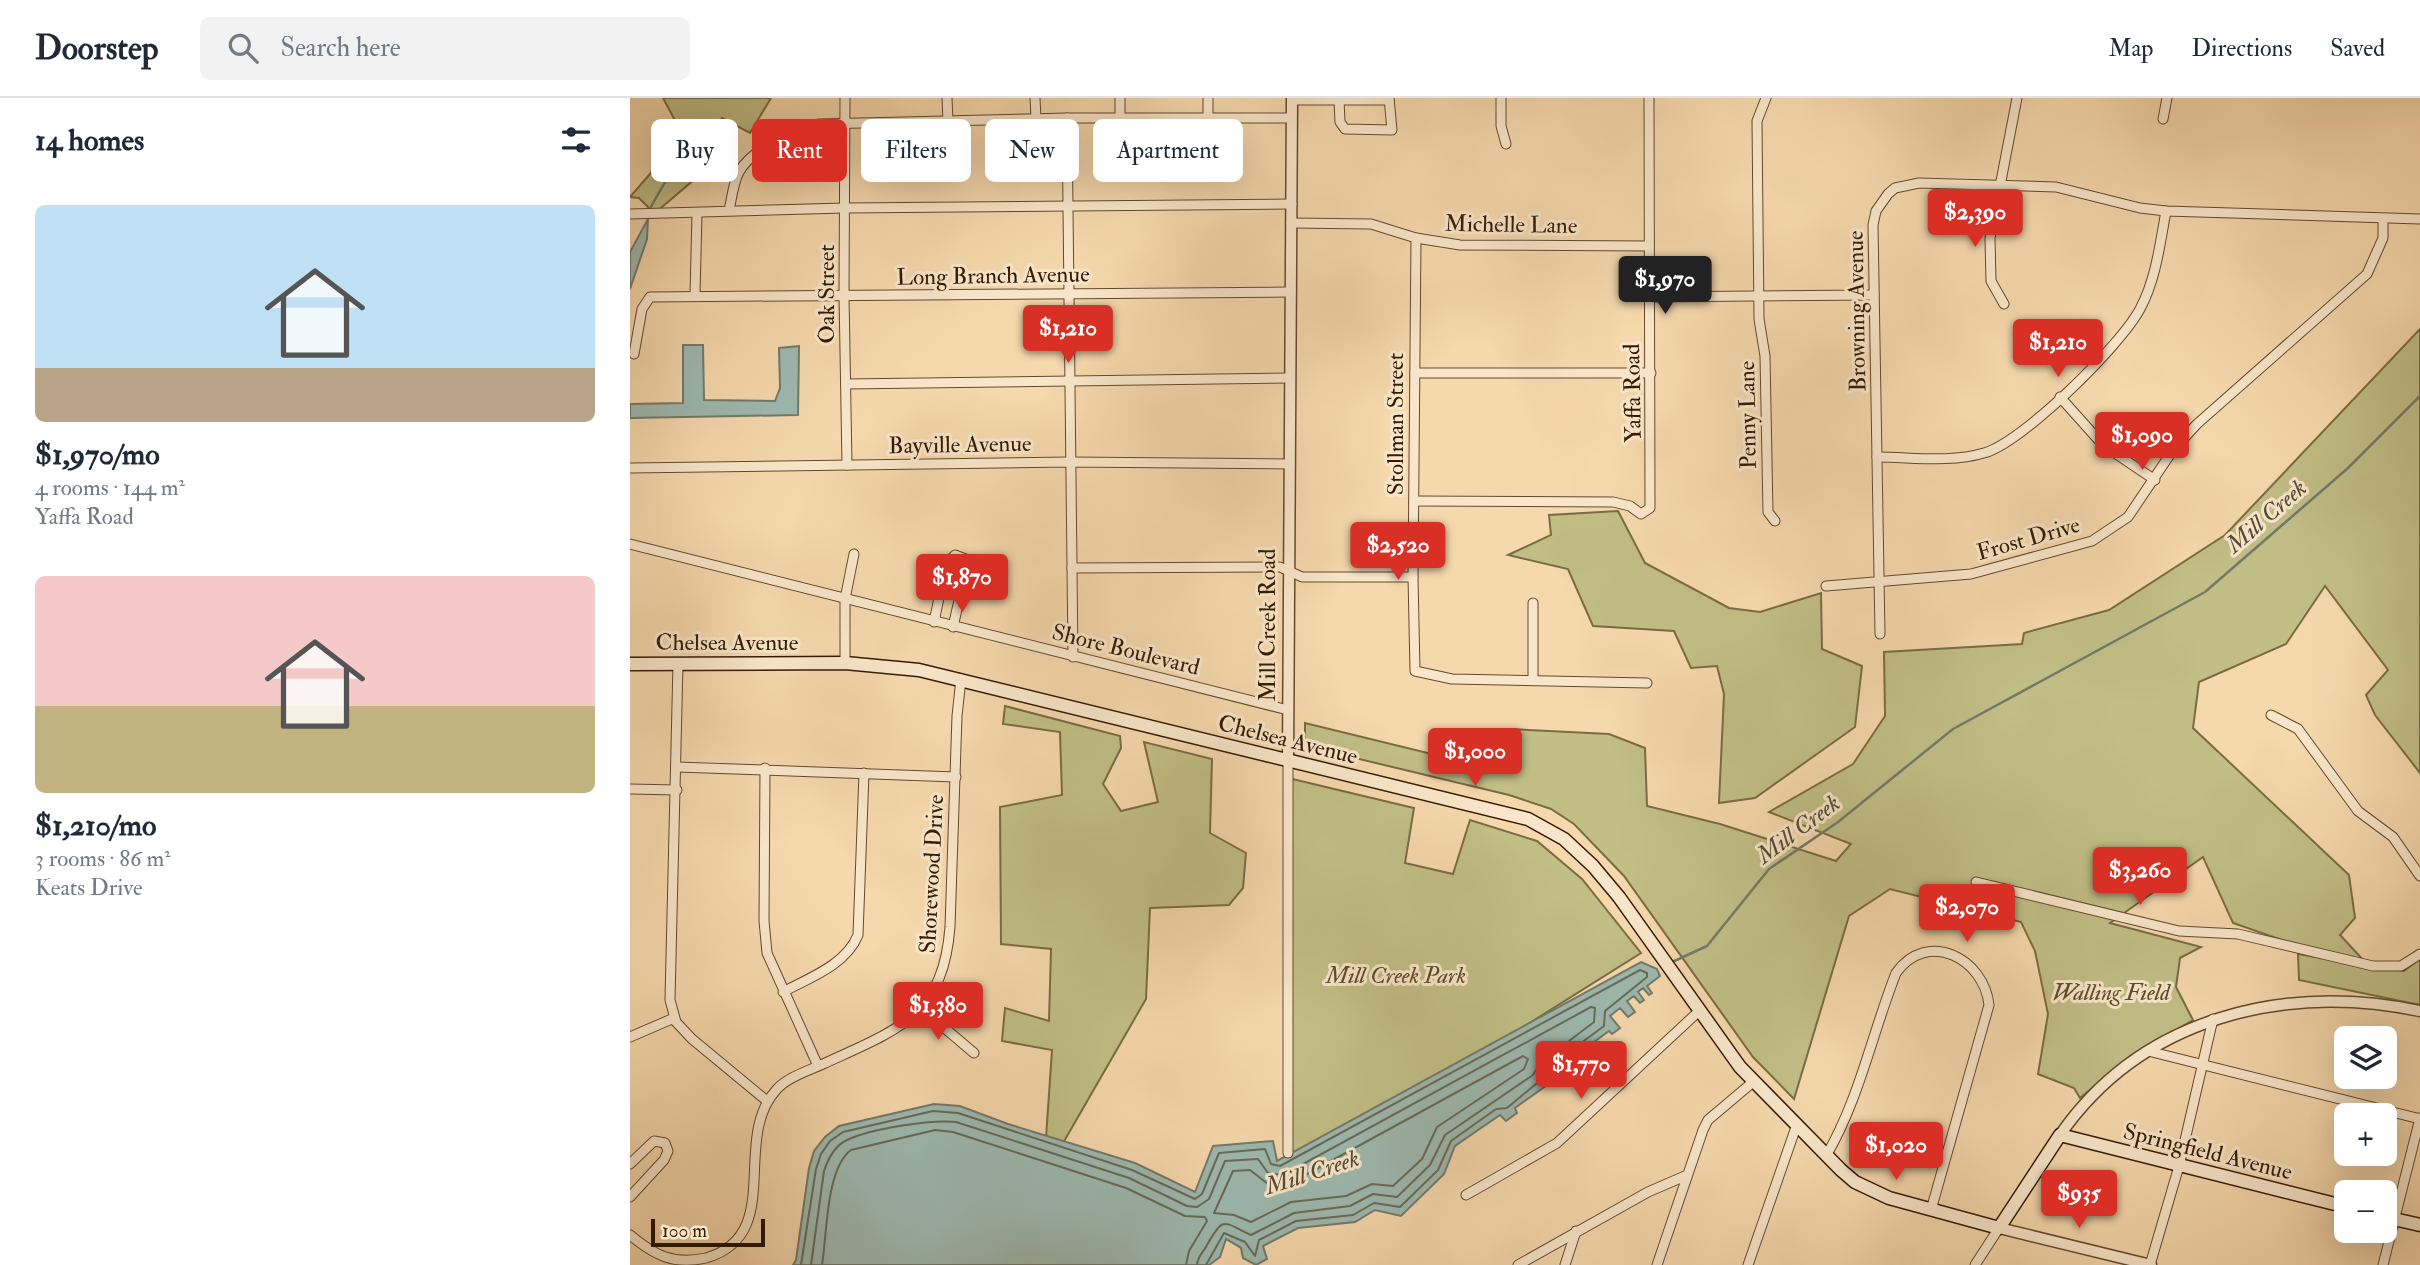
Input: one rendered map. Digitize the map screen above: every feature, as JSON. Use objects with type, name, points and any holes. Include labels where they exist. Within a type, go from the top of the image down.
[{"type":"main road","name":"Chelsea Avenue","points":[[630,664],[845,663],[919,670],[1493,810],[1548,829],[1578,851],[1607,882],[1698,1012],[1753,1082],[1826,1157],[1866,1188],[1931,1210],[1999,1228]]},
{"type":"main road","name":"Springfield Avenue","points":[[2060,1135],[2334,1204]]},
{"type":"main road","points":[[1999,1228],[2060,1135]]},
{"type":"main road","points":[[2397,1220],[2420,1225]]},
{"type":"street","name":"Oak Street","points":[[845,98],[845,119]]},
{"type":"street","points":[[947,98],[948,119]]},
{"type":"street","points":[[1035,98],[1036,119],[1094,119]]},
{"type":"street","points":[[1120,98],[1120,119]]},
{"type":"street","points":[[1208,98],[1208,119],[1291,118]]},
{"type":"street","points":[[1501,98],[1501,126],[1506,144]]},
{"type":"street","name":"Yaffa Road","points":[[1414,501],[1613,502],[1630,506],[1641,514],[1650,508],[1648,98]]},
{"type":"street","name":"Penny Lane","points":[[1766,98],[1758,121],[1758,297],[1765,356],[1768,512],[1775,521]]},
{"type":"street","points":[[2004,304],[1991,281],[1990,238],[2017,98]]},
{"type":"street","points":[[2164,119],[2168,98]]},
{"type":"street","points":[[1292,99],[1389,99],[1392,130],[1345,129],[1340,122],[1339,100]]},
{"type":"street","name":"Mill Creek Road","points":[[1288,1153],[1288,573],[1292,99]]},
{"type":"street","points":[[1067,118],[1073,657]]},
{"type":"street","points":[[729,210],[736,177],[752,158]]},
{"type":"street","name":"Oak Street","points":[[845,182],[847,465]]},
{"type":"street","name":"Browning Avenue","points":[[1880,634],[1873,225],[1876,211],[1895,188],[1919,183],[2056,187],[2140,208],[2166,211],[2420,219]]},
{"type":"street","points":[[630,214],[845,208],[1292,204]]},
{"type":"street","points":[[1877,457],[1943,458],[1987,453],[2021,430],[2060,397],[2115,344],[2140,309],[2155,270],[2166,211]]},
{"type":"street","points":[[695,295],[697,213]]},
{"type":"street","name":"Frost Drive","points":[[1826,586],[1971,574],[2092,541],[2128,517],[2173,450],[2197,424],[2367,274],[2383,238],[2383,219]]},
{"type":"street","name":"Michelle Lane","points":[[1292,223],[1371,225],[1416,238],[1460,245],[1649,246]]},
{"type":"street","name":"Stollman Street","points":[[1416,238],[1413,577],[1415,671],[1452,679],[1647,683]]},
{"type":"street","name":"Long Branch Avenue","points":[[634,354],[645,301],[650,297],[1290,292]]},
{"type":"street","points":[[1650,297],[1874,295]]},
{"type":"street","points":[[1415,373],[1651,373]]},
{"type":"street","points":[[846,384],[1290,378]]},
{"type":"street","points":[[2060,397],[2103,445],[2155,480]]},
{"type":"street","name":"Bayville Avenue","points":[[630,468],[1069,462],[1290,464]]},
{"type":"street","name":"Shore Boulevard","points":[[630,544],[1288,710]]},
{"type":"street","points":[[845,663],[845,600],[854,554]]},
{"type":"street","points":[[934,622],[946,564],[955,555],[964,556],[968,560],[953,626]]},
{"type":"street","points":[[1072,568],[1280,567],[1288,573],[1302,577],[1413,577]]},
{"type":"street","points":[[1533,603],[1533,680]]},
{"type":"street","points":[[630,1235],[659,1257],[682,1263],[715,1255],[730,1247],[749,1220],[754,1192],[755,1131],[767,1101],[692,1039],[674,1018],[670,1000],[678,663]]},
{"type":"street","name":"Shorewood Drive","points":[[767,1101],[779,1087],[887,1035],[921,1008],[938,983],[948,955],[961,679]]},
{"type":"street","points":[[2271,715],[2298,729],[2358,811],[2393,837],[2420,876]]},
{"type":"street","points":[[677,767],[956,776]]},
{"type":"street","points":[[765,768],[765,939],[772,970],[818,1066]]},
{"type":"street","points":[[783,992],[836,963],[849,951],[858,935],[864,773]]},
{"type":"street","points":[[630,789],[677,790]]},
{"type":"street","points":[[1976,883],[2179,931],[2238,934],[2389,968],[2401,966],[2420,954]]},
{"type":"street","points":[[1826,1157],[1846,1119],[1883,1007],[1902,965],[1924,954],[1943,952],[1964,959],[1982,979],[1989,1005],[1931,1210]]},
{"type":"street","points":[[2060,1135],[2085,1100],[2105,1081],[2178,1033],[2213,1019],[2269,1007],[2339,1002],[2379,1003],[2420,1011]]},
{"type":"street","points":[[921,1008],[974,1053]]},
{"type":"street","points":[[1466,1195],[1557,1143],[1698,1012]]},
{"type":"street","points":[[630,1037],[674,1018]]},
{"type":"street","points":[[1975,1265],[1999,1228],[2150,1265],[2179,1166],[2213,1019]]},
{"type":"street","points":[[2148,1051],[2420,1119],[2397,1195]]},
{"type":"street","points":[[1657,1265],[1685,1176],[1708,1120],[1753,1082]]},
{"type":"street","points":[[1748,1265],[1796,1127]]},
{"type":"street","points":[[630,1164],[647,1145],[654,1141],[665,1143],[668,1152],[664,1160],[630,1197]]},
{"type":"street","points":[[1518,1265],[1648,1192],[1685,1176]]},
{"type":"street","points":[[1565,1265],[1576,1231]]},
{"type":"street","points":[[2384,1265],[2387,1243]]},
{"type":"green space","points":[[663,98],[771,98],[758,119],[752,119],[750,133],[738,127],[738,119],[674,119]]},
{"type":"green space","points":[[650,174],[651,182],[691,182],[655,213],[648,212],[648,207],[639,198],[630,197]]},
{"type":"green space","name":"Walling Field","points":[[2420,329],[2420,773],[2375,715],[2366,695],[2388,670],[2325,586],[2286,644],[2199,682],[2193,728],[2349,875],[2355,918],[2340,935],[2366,963],[2299,946],[2233,923],[2203,857],[2110,923],[2201,947],[2180,958],[2176,987],[2193,1020],[2130,1057],[2080,1098],[2074,1088],[2038,1074],[2048,1014],[2035,951],[2021,922],[1890,889],[1849,916],[1794,1099],[1753,1057],[1624,876],[1574,824],[1551,809],[1509,795],[1305,746],[1305,723],[1485,767],[1511,729],[1609,734],[1645,748],[1647,806],[1720,824],[1836,861],[1851,844],[1769,812],[1853,764],[1885,716],[1884,652],[2022,644],[2024,633],[2109,610],[2225,535]]},
{"type":"green space","points":[[1618,511],[1645,563],[1729,608],[1760,612],[1821,593],[1822,649],[1862,666],[1855,727],[1755,798],[1719,803],[1724,694],[1717,666],[1691,668],[1674,631],[1593,626],[1568,569],[1508,555],[1551,535],[1549,515]]},
{"type":"green space","points":[[1005,706],[1120,736],[1121,748],[1103,784],[1121,811],[1158,802],[1144,742],[1212,759],[1210,833],[1246,853],[1243,888],[1229,905],[1150,908],[1146,999],[1063,1143],[1046,1138],[1052,1050],[1002,1041],[1005,1008],[1049,1021],[1051,949],[1001,944],[1000,807],[1062,795],[1060,732],[1003,724]]},
{"type":"green space","name":"Mill Creek Park","points":[[1284,777],[1414,808],[1405,863],[1453,874],[1470,820],[1537,841],[1582,879],[1641,953],[1372,1122],[1286,1160]]},
{"type":"green space","points":[[2298,954],[2404,971],[2420,959],[2420,1005],[2299,980]]},
{"type":"water","points":[[648,219],[647,239],[630,289],[630,252]]},
{"type":"water","points":[[683,345],[703,345],[704,400],[775,401],[780,388],[779,348],[799,346],[798,415],[630,418],[630,404],[683,403]]},
{"type":"water","points":[[1641,962],[1657,969],[1660,976],[1647,986],[1652,993],[1649,995],[1643,988],[1638,992],[1644,1000],[1640,1003],[1634,996],[1627,1001],[1635,1012],[1628,1017],[1620,1008],[1610,1016],[1620,1028],[1612,1034],[1609,1031],[1549,1075],[1554,1080],[1515,1108],[1517,1113],[1506,1121],[1500,1115],[1455,1146],[1444,1174],[1401,1216],[1375,1210],[1355,1222],[1298,1228],[1263,1246],[1267,1259],[1256,1265],[1243,1258],[1241,1248],[1226,1239],[1220,1257],[1209,1265],[793,1265],[814,1151],[825,1137],[839,1126],[934,1104],[960,1106],[1008,1124],[1135,1163],[1195,1192],[1213,1146],[1273,1141],[1277,1161]]},
{"type":"waterway","points":[[649,210],[665,182]]},
{"type":"waterway","name":"Mill Creek","points":[[1670,963],[1707,946],[1769,869],[1838,822],[1953,729],[2205,592],[2348,468],[2420,396]]}]
